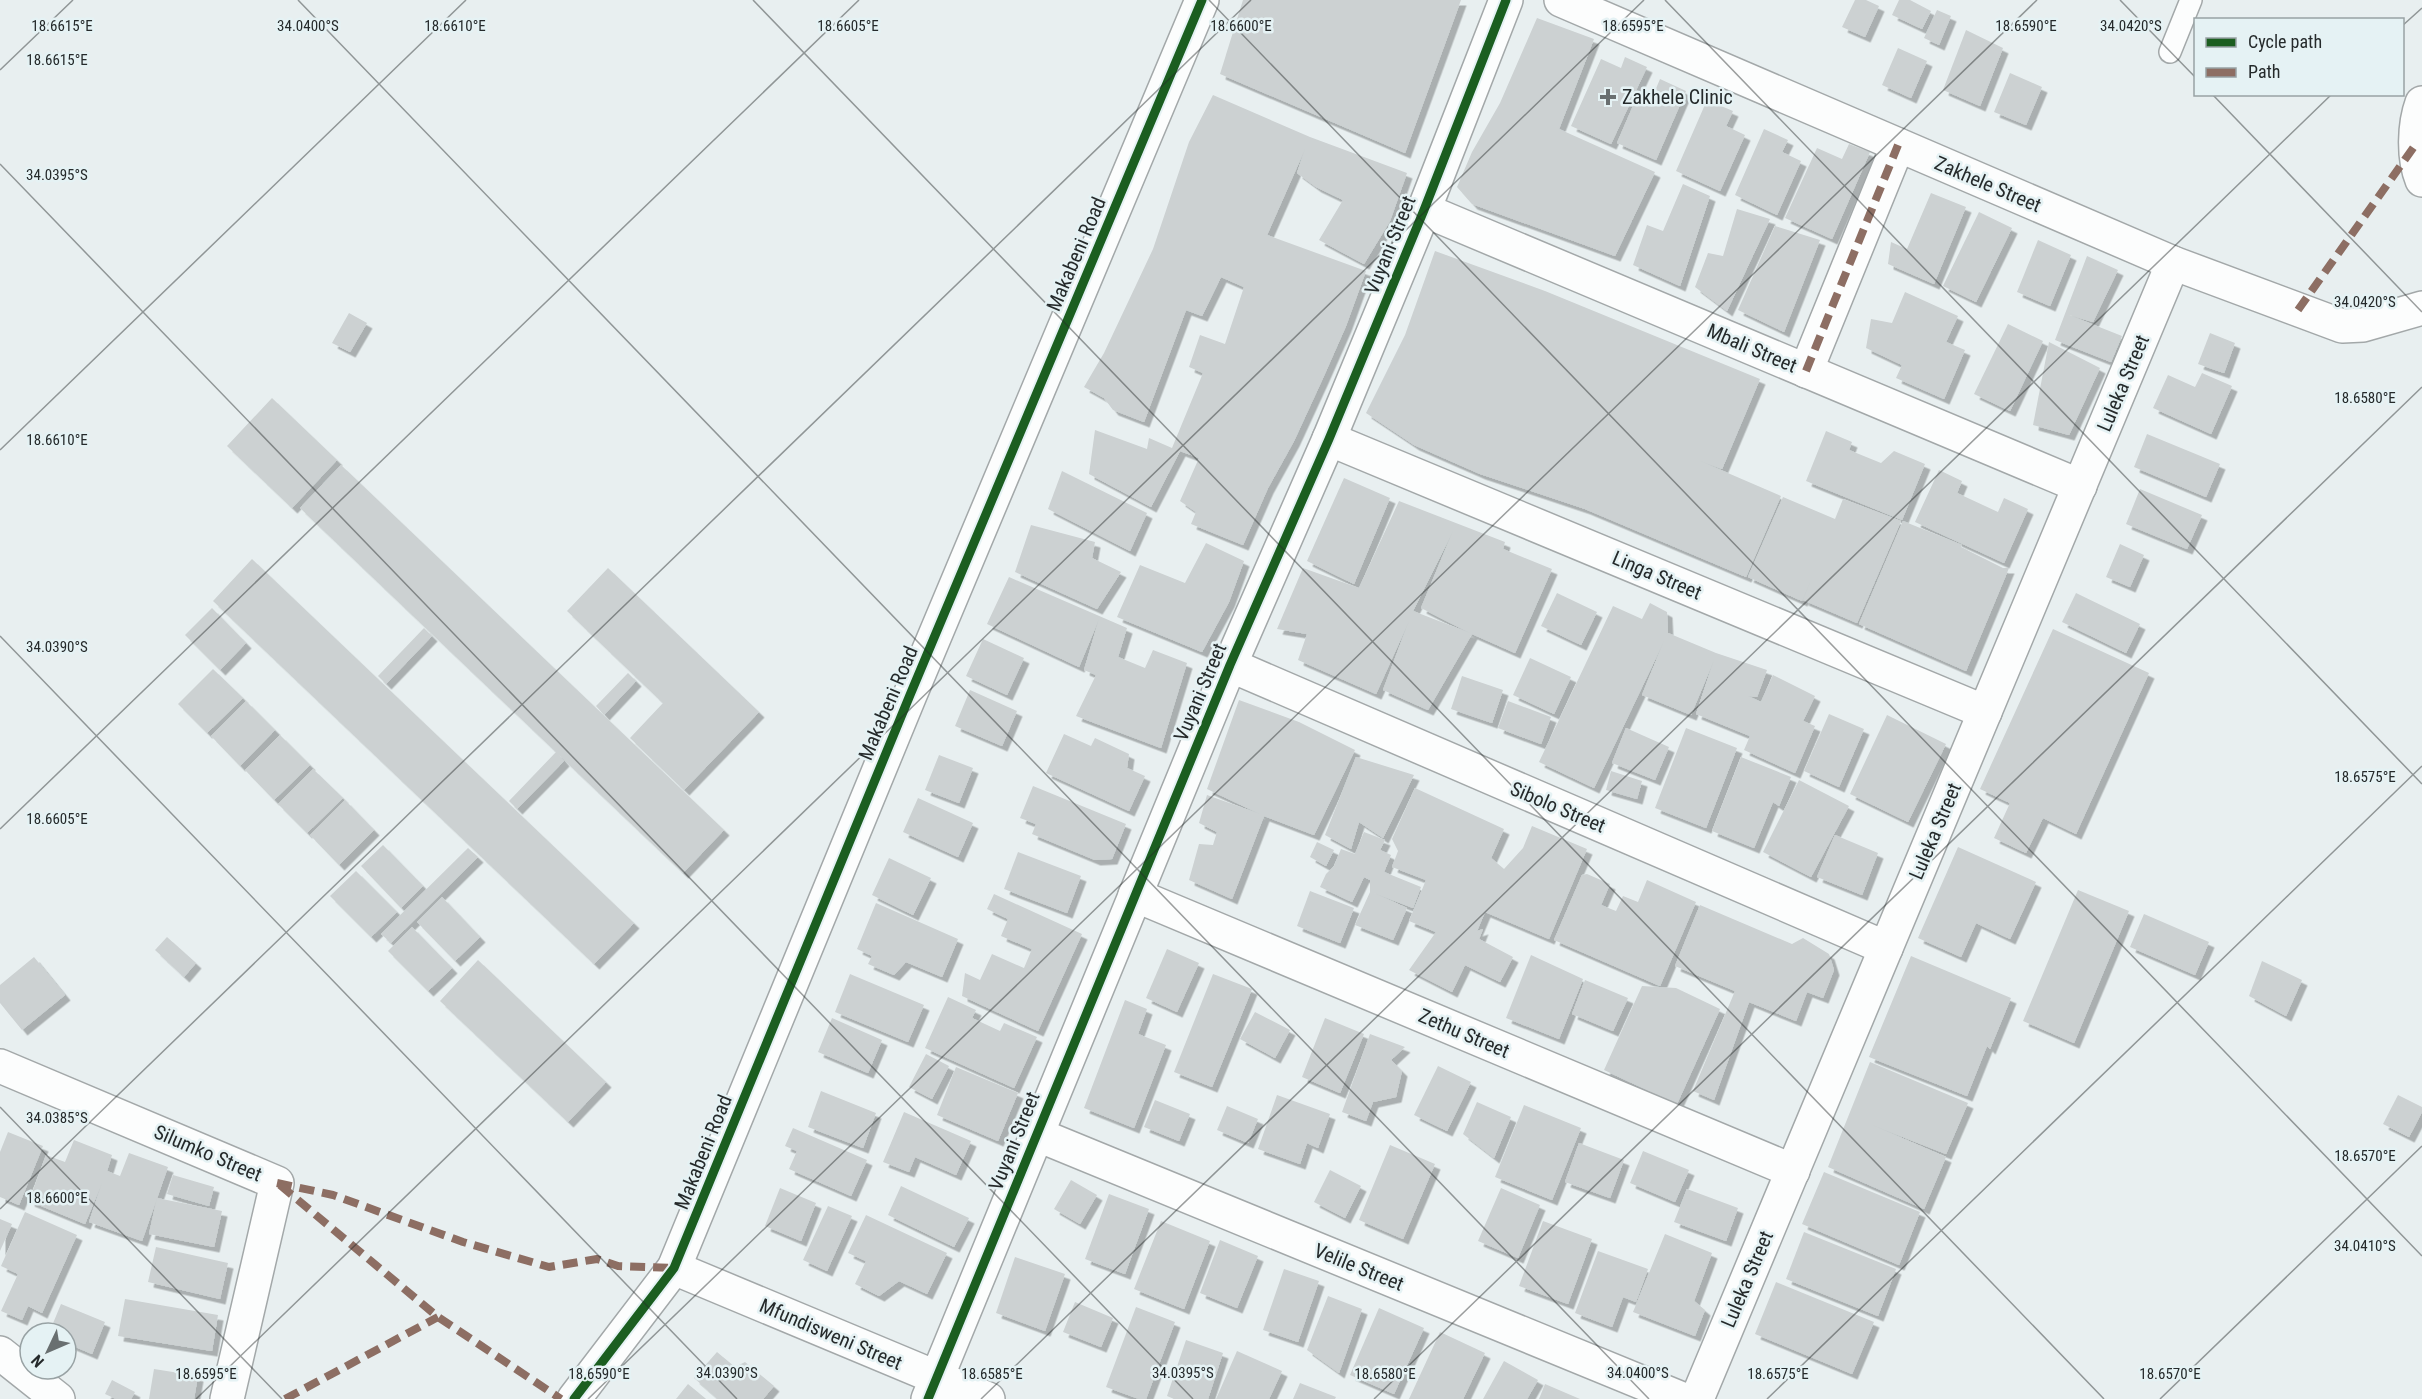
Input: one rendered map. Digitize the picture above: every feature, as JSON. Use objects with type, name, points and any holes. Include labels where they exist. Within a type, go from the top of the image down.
[{"type":"street","name":"Makabeni Road","points":[[574,1399],[674,1268],[906,706],[1202,0]]},
{"type":"street","name":"Vuyani Street","points":[[932,1388],[1230,666],[1329,439],[1424,210],[1506,0]]},
{"type":"street","name":"Zakhele Street","points":[[1561,0],[2173,263],[2342,326],[2363,325],[2422,308]]},
{"type":"street","points":[[2422,103],[2416,144],[2422,180]]},
{"type":"street","points":[[1806,371],[1898,145]]},
{"type":"street","name":"Mbali Street","points":[[1424,210],[2080,486]]},
{"type":"street","name":"Luleka Street","points":[[1697,1399],[2173,263]]},
{"type":"street","name":"Linga Street","points":[[1329,439],[1985,712]]},
{"type":"street","name":"Sibolo Street","points":[[1230,666],[1886,948]]},
{"type":"street","name":"Zethu Street","points":[[1135,895],[1793,1171]]},
{"type":"street","name":"Silumko Street","points":[[0,1066],[277,1183],[227,1399]]},
{"type":"street","name":"Velile Street","points":[[1036,1134],[1682,1399]]},
{"type":"street","name":"Mfundisweni Street","points":[[674,1268],[932,1388],[988,1399]]},
{"type":"street","points":[[0,1353],[57,1399]]},
{"type":"lane","points":[[2170,52],[2191,0]]},
{"type":"building","points":[[1243,0],[1461,0],[1405,153],[1220,74]]},
{"type":"building","points":[[1855,0],[1866,0],[1879,6],[1865,37],[1842,27]]},
{"type":"building","points":[[1899,0],[1910,0],[1931,11],[1922,29],[1892,15]]},
{"type":"building","points":[[1937,10],[1951,16],[1939,45],[1924,38]]},
{"type":"building","points":[[1537,18],[1594,39],[1559,129],[1655,172],[1615,256],[1472,204],[1457,187],[1472,152],[1500,103]]},
{"type":"building","points":[[1966,30],[2003,48],[1980,106],[1943,90]]},
{"type":"building","points":[[1898,48],[1927,61],[1911,98],[1882,85]]},
{"type":"building","name":"Zakhele Clinic","points":[[1625,57],[1647,67],[1611,144],[1571,126],[1601,59],[1621,68]]},
{"type":"building","points":[[2010,73],[2042,87],[2026,125],[1994,112]]},
{"type":"building","points":[[1660,79],[1686,91],[1656,160],[1617,143],[1639,92],[1652,98]]},
{"type":"building","points":[[1213,95],[1310,137],[1407,173],[1390,221],[1364,264],[1319,240],[1343,200],[1316,187],[1297,173],[1305,149],[1267,235],[1366,271],[1346,326],[1323,378],[1294,441],[1268,488],[1243,545],[1191,524],[1196,512],[1180,501],[1199,458],[1180,451],[1151,507],[1089,474],[1095,430],[1147,449],[1149,438],[1172,448],[1203,373],[1189,367],[1200,335],[1225,344],[1244,287],[1221,277],[1202,316],[1186,310],[1144,422],[1113,410],[1104,398],[1084,387],[1104,353],[1153,249],[1189,142]]},
{"type":"building","points":[[1707,100],[1733,111],[1726,126],[1745,135],[1720,191],[1676,171]]},
{"type":"building","points":[[1764,129],[1788,140],[1782,152],[1801,161],[1777,215],[1735,195]]},
{"type":"building","points":[[1849,144],[1870,152],[1832,239],[1785,218],[1817,148],[1842,159]]},
{"type":"building","points":[[1683,184],[1710,196],[1680,286],[1633,265],[1647,225],[1663,231]]},
{"type":"building","points":[[1931,193],[1966,207],[1934,284],[1888,264],[1891,242],[1907,249]]},
{"type":"building","points":[[1737,209],[1770,219],[1727,311],[1695,287],[1708,253],[1723,256]]},
{"type":"building","points":[[1979,212],[2012,228],[1976,302],[1943,286]]},
{"type":"building","points":[[1775,226],[1820,240],[1784,332],[1738,310]]},
{"type":"building","points":[[2038,240],[2071,255],[2050,306],[2017,292]]},
{"type":"building","points":[[1435,251],[1545,291],[1760,379],[1722,469],[1700,461],[1781,496],[1746,577],[1585,509],[1480,474],[1414,445],[1366,413],[1405,335]]},
{"type":"building","points":[[2087,256],[2118,270],[2093,322],[2069,315],[2122,336],[2111,362],[2055,340]]},
{"type":"building","points":[[1905,292],[1958,316],[1946,342],[1965,350],[1944,399],[1896,378],[1902,365],[1866,348],[1871,319],[1892,323]]},
{"type":"building","points":[[349,313],[367,323],[350,352],[332,343]]},
{"type":"building","points":[[2008,324],[2043,341],[2010,411],[1974,394]]},
{"type":"building","points":[[2210,333],[2235,343],[2224,373],[2198,364]]},
{"type":"building","points":[[2049,342],[2100,368],[2069,435],[2033,425]]},
{"type":"building","points":[[2202,373],[2232,386],[2211,434],[2153,408],[2168,375],[2195,387]]},
{"type":"building","points":[[272,398],[337,460],[292,508],[227,446]]},
{"type":"building","points":[[1826,431],[1852,442],[1849,450],[1881,463],[1894,451],[1925,464],[1902,520],[1806,481]]},
{"type":"building","points":[[2147,434],[2220,464],[2206,497],[2134,467]]},
{"type":"building","points":[[341,465],[724,830],[683,873],[559,755],[564,761],[517,809],[509,801],[556,752],[300,508]]},
{"type":"building","points":[[1939,470],[1962,481],[1957,493],[1998,512],[2004,498],[2028,509],[2004,563],[1915,522]]},
{"type":"building","points":[[1062,471],[1147,513],[1130,551],[1048,509]]},
{"type":"building","points":[[1344,478],[1390,498],[1354,584],[1307,561]]},
{"type":"building","points":[[2140,489],[2202,515],[2187,549],[2126,524]]},
{"type":"building","points":[[1783,497],[1835,519],[1843,499],[1901,521],[1857,623],[1803,600],[1811,580],[1802,601],[1748,577]]},
{"type":"building","points":[[1399,501],[1505,542],[1503,549],[1552,569],[1515,653],[1472,634],[1428,710],[1383,690],[1409,621],[1376,694],[1298,660],[1307,634],[1277,629],[1303,568],[1359,588]],"holes":[[[1453,531],[1421,608],[1470,633],[1413,611]]]},
{"type":"building","points":[[1903,521],[1962,545],[1961,547],[2003,568],[2009,568],[1966,671],[1859,624]]},
{"type":"building","points":[[1031,525],[1095,542],[1092,558],[1121,572],[1097,609],[1015,572]]},
{"type":"building","points":[[1206,543],[1244,561],[1229,602],[1202,652],[1117,617],[1140,565],[1185,583]]},
{"type":"building","points":[[2120,544],[2144,555],[2130,587],[2106,577]]},
{"type":"building","points":[[252,559],[634,923],[594,964],[213,601]]},
{"type":"building","points":[[608,568],[759,712],[684,790],[630,738],[663,703],[567,611]]},
{"type":"building","points":[[1009,577],[1127,628],[1118,657],[1145,668],[1153,650],[1187,663],[1161,748],[1076,716],[1096,675],[1084,670],[1099,619],[1079,667],[987,624]]},
{"type":"building","points":[[1557,593],[1597,612],[1581,645],[1541,626]]},
{"type":"building","points":[[2076,593],[2140,624],[2126,653],[2062,622]]},
{"type":"building","points":[[1650,603],[1667,612],[1668,633],[1716,653],[1767,670],[1757,697],[1748,696],[1761,702],[1773,675],[1815,696],[1803,721],[1815,726],[1795,773],[1744,750],[1750,736],[1696,714],[1714,660],[1691,715],[1642,695],[1664,641],[1594,788],[1539,762],[1613,606],[1642,619]]},
{"type":"building","points":[[212,608],[246,643],[220,670],[185,635]]},
{"type":"building","points":[[424,628],[432,636],[386,684],[378,676]]},
{"type":"building","points":[[2053,629],[2149,673],[2076,834],[2043,818],[2026,853],[1994,838],[2010,803],[1980,789]]},
{"type":"building","points":[[983,639],[1024,658],[1007,695],[966,676]]},
{"type":"building","points":[[1530,658],[1571,677],[1554,714],[1513,695]]},
{"type":"building","points":[[213,669],[243,698],[207,733],[178,704]]},
{"type":"building","points":[[628,673],[636,681],[604,715],[596,706]]},
{"type":"building","points":[[1462,676],[1503,690],[1492,723],[1451,709]]},
{"type":"building","points":[[970,690],[1017,711],[1002,746],[955,726]]},
{"type":"building","points":[[1239,700],[1299,722],[1355,750],[1314,835],[1264,816],[1232,899],[1189,880],[1199,844],[1213,845],[1217,832],[1199,823],[1207,795],[1260,814],[1207,789]]},
{"type":"building","points":[[246,701],[275,730],[240,766],[211,736]]},
{"type":"building","points":[[1508,701],[1551,717],[1541,744],[1498,728]]},
{"type":"building","points":[[1829,714],[1864,729],[1839,787],[1804,771]]},
{"type":"building","points":[[1887,715],[1946,744],[1908,822],[1850,794]]},
{"type":"building","points":[[1626,728],[1669,747],[1655,780],[1612,763]]},
{"type":"building","points":[[1686,728],[1737,748],[1706,828],[1655,808]]},
{"type":"building","points":[[1064,734],[1091,746],[1095,738],[1129,754],[1127,768],[1145,776],[1129,811],[1046,773]]},
{"type":"building","points":[[280,735],[310,765],[274,800],[245,770]]},
{"type":"building","points":[[939,755],[973,768],[959,803],[925,790]]},
{"type":"building","points":[[1356,757],[1414,775],[1383,838],[1359,822],[1351,849],[1325,835]]},
{"type":"building","points":[[1741,757],[1791,777],[1779,806],[1773,802],[1754,848],[1712,831]]},
{"type":"building","points":[[313,769],[343,798],[307,833],[278,804]]},
{"type":"building","points":[[1611,771],[1642,781],[1637,799],[1606,790]]},
{"type":"building","points":[[1799,780],[1849,806],[1811,877],[1763,852]]},
{"type":"building","points":[[1033,786],[1126,824],[1112,859],[1095,860],[1032,834],[1036,824],[1020,818]]},
{"type":"building","points":[[1415,788],[1504,829],[1491,858],[1504,869],[1523,848],[1532,826],[1587,849],[1549,939],[1485,912],[1477,931],[1483,929],[1479,939],[1513,957],[1500,982],[1465,965],[1452,992],[1409,970],[1436,932],[1409,921],[1426,880],[1392,867],[1398,851],[1392,839]]},
{"type":"building","points":[[918,798],[973,823],[958,857],[903,832]]},
{"type":"building","points":[[345,800],[374,830],[339,865],[310,835]]},
{"type":"building","points":[[1364,832],[1385,840],[1380,850],[1391,855],[1384,872],[1421,887],[1413,908],[1374,893],[1407,908],[1393,940],[1355,925],[1370,892],[1370,880],[1364,877],[1352,902],[1320,887],[1326,874],[1334,866],[1341,849],[1355,854]]},
{"type":"building","points":[[1835,835],[1878,853],[1862,895],[1817,877]]},
{"type":"building","points":[[1317,842],[1334,850],[1326,866],[1310,857]]},
{"type":"building","points":[[383,845],[423,886],[401,908],[361,866]]},
{"type":"building","points":[[1958,847],[2036,882],[2010,939],[1976,923],[1961,957],[1918,938]]},
{"type":"building","points":[[468,848],[478,857],[391,943],[381,934]]},
{"type":"building","points":[[1018,852],[1081,876],[1067,913],[1004,889]]},
{"type":"building","points":[[889,858],[931,878],[913,915],[872,895]]},
{"type":"building","points":[[356,871],[397,912],[371,937],[330,896]]},
{"type":"building","points":[[1587,874],[1610,884],[1601,905],[1616,911],[1623,896],[1638,902],[1647,880],[1696,902],[1660,986],[1554,940],[1582,875]]},
{"type":"building","points":[[2078,890],[2129,911],[2074,1043],[2023,1021]]},
{"type":"building","points":[[1310,891],[1354,908],[1340,943],[1297,926]]},
{"type":"building","points":[[994,894],[1082,934],[1038,1031],[962,996],[965,973],[980,980],[992,954],[1024,968],[1032,949],[1001,936],[1008,919],[987,909]]},
{"type":"building","points":[[442,897],[480,937],[455,961],[417,922]]},
{"type":"building","points":[[876,903],[958,939],[942,977],[906,962],[894,975],[868,964],[872,956],[857,949]]},
{"type":"building","points":[[1700,905],[1792,944],[1803,938],[1829,954],[1834,970],[1823,998],[1807,992],[1796,1021],[1749,1002],[1714,1100],[1693,1091],[1735,991],[1675,966]]},
{"type":"building","points":[[2144,914],[2209,942],[2195,975],[2130,947]]},
{"type":"building","points":[[412,927],[452,968],[428,991],[388,951]]},
{"type":"building","points":[[167,937],[196,963],[184,977],[155,950]]},
{"type":"building","points":[[1167,949],[1199,963],[1177,1012],[1146,998]]},
{"type":"building","points":[[1531,955],[1583,979],[1559,1039],[1506,1018]]},
{"type":"building","points":[[1911,956],[2011,998],[1990,1049],[1987,1046],[1967,1096],[1869,1057]]},
{"type":"building","points":[[34,957],[65,995],[22,1030],[0,1003],[0,985]]},
{"type":"building","points":[[478,960],[606,1082],[568,1122],[440,1001]]},
{"type":"building","points":[[2262,961],[2302,980],[2286,1016],[2249,996]]},
{"type":"building","points":[[850,974],[924,1005],[908,1042],[835,1012]]},
{"type":"building","points":[[1213,974],[1252,989],[1212,1087],[1174,1072]]},
{"type":"building","points":[[1585,980],[1628,998],[1613,1031],[1572,1014]]},
{"type":"building","points":[[1642,986],[1676,988],[1720,1009],[1677,1104],[1604,1070]]},
{"type":"building","points":[[948,997],[976,1010],[972,1018],[1000,1031],[1004,1023],[1037,1037],[1014,1088],[925,1048]]},
{"type":"building","points":[[1125,1000],[1147,1009],[1138,1034],[1166,1045],[1134,1128],[1084,1108]]},
{"type":"building","points":[[1255,1012],[1290,1030],[1275,1058],[1240,1039]]},
{"type":"building","points":[[832,1018],[882,1040],[868,1073],[818,1052]]},
{"type":"building","points":[[1325,1018],[1364,1034],[1340,1093],[1302,1077]]},
{"type":"building","points":[[1370,1034],[1405,1047],[1391,1060],[1402,1071],[1396,1097],[1373,1102],[1366,1121],[1342,1112]]},
{"type":"building","points":[[926,1054],[949,1066],[932,1099],[909,1087]]},
{"type":"building","points":[[1870,1062],[1968,1103],[1946,1154],[1872,1125],[1946,1157],[1924,1209],[1828,1167]]},
{"type":"building","points":[[1438,1066],[1471,1082],[1447,1131],[1414,1115]]},
{"type":"building","points":[[956,1067],[1018,1093],[998,1141],[937,1115]]},
{"type":"building","points":[[821,1091],[876,1113],[863,1148],[808,1127]]},
{"type":"building","points":[[1277,1095],[1330,1114],[1318,1148],[1307,1143],[1300,1164],[1258,1149]]},
{"type":"building","points":[[2398,1095],[2422,1107],[2422,1112],[2409,1137],[2383,1124]]},
{"type":"building","points":[[1155,1100],[1190,1114],[1179,1141],[1144,1127]]},
{"type":"building","points":[[1477,1102],[1511,1117],[1494,1158],[1463,1134]]},
{"type":"building","points":[[1524,1105],[1581,1128],[1552,1200],[1495,1177]]},
{"type":"building","points":[[1227,1106],[1258,1119],[1248,1143],[1217,1130]]},
{"type":"building","points":[[904,1112],[971,1141],[956,1175],[915,1157],[909,1172],[883,1162]]},
{"type":"building","points":[[793,1128],[867,1160],[851,1196],[789,1169],[797,1151],[785,1146]]},
{"type":"building","points":[[8,1132],[43,1146],[19,1205],[0,1197],[0,1152]]},
{"type":"building","points":[[74,1140],[112,1155],[107,1171],[120,1176],[129,1153],[168,1167],[142,1241],[89,1222],[102,1183],[85,1224],[29,1201],[46,1155],[65,1162]]},
{"type":"building","points":[[1579,1143],[1624,1160],[1610,1198],[1565,1182]]},
{"type":"building","points":[[1390,1145],[1435,1164],[1403,1239],[1359,1220]]},
{"type":"building","points":[[1643,1151],[1689,1170],[1675,1202],[1630,1183]]},
{"type":"building","points":[[1330,1170],[1361,1186],[1345,1218],[1314,1202]]},
{"type":"building","points":[[1824,1172],[1920,1212],[1899,1265],[1802,1224]]},
{"type":"building","points":[[173,1175],[214,1187],[209,1206],[167,1194]]},
{"type":"building","points":[[1071,1180],[1097,1195],[1080,1224],[1054,1209]]},
{"type":"building","points":[[901,1186],[969,1218],[954,1247],[888,1215]]},
{"type":"building","points":[[780,1188],[816,1203],[801,1241],[765,1226]]},
{"type":"building","points":[[1501,1188],[1540,1205],[1518,1258],[1478,1241]]},
{"type":"building","points":[[1687,1189],[1738,1208],[1726,1241],[1674,1222]]},
{"type":"building","points":[[1109,1194],[1149,1209],[1125,1274],[1085,1259]]},
{"type":"building","points":[[157,1198],[222,1211],[214,1247],[149,1234]]},
{"type":"building","points":[[828,1206],[852,1216],[827,1271],[803,1260]]},
{"type":"building","points":[[25,1212],[77,1235],[42,1313],[28,1306],[22,1320],[1,1311],[18,1274],[1,1266]]},
{"type":"building","points":[[866,1215],[947,1253],[927,1294],[899,1281],[879,1296],[855,1284],[866,1261],[848,1253]]},
{"type":"building","points":[[0,1219],[12,1224],[0,1251]]},
{"type":"building","points":[[1161,1221],[1210,1241],[1184,1309],[1134,1289]]},
{"type":"building","points":[[1543,1221],[1592,1239],[1568,1304],[1519,1286]]},
{"type":"building","points":[[1804,1232],[1896,1269],[1878,1316],[1786,1279]]},
{"type":"building","points":[[1665,1234],[1712,1253],[1694,1301],[1705,1310],[1695,1336],[1633,1312]]},
{"type":"building","points":[[1220,1240],[1258,1256],[1237,1308],[1200,1293]]},
{"type":"building","points":[[156,1247],[228,1263],[220,1299],[148,1282]]},
{"type":"building","points":[[1598,1251],[1648,1269],[1636,1302],[1623,1297],[1612,1327],[1575,1313]]},
{"type":"building","points":[[1015,1257],[1065,1274],[1045,1331],[996,1313]]},
{"type":"building","points":[[1284,1269],[1319,1281],[1298,1342],[1263,1330]]},
{"type":"building","points":[[1776,1282],[1874,1322],[1852,1374],[1755,1334]]},
{"type":"building","points":[[1328,1296],[1362,1309],[1339,1373],[1307,1350]]},
{"type":"building","points":[[125,1299],[218,1315],[212,1351],[118,1336]]},
{"type":"building","points":[[1075,1302],[1113,1318],[1101,1347],[1063,1332]]},
{"type":"building","points":[[61,1304],[105,1322],[92,1354],[78,1348],[78,1321],[54,1321]]},
{"type":"building","points":[[1136,1307],[1175,1322],[1146,1399],[1139,1399],[1106,1387]]},
{"type":"building","points":[[1379,1308],[1424,1328],[1394,1394],[1350,1375]]},
{"type":"building","points":[[1440,1332],[1485,1353],[1463,1399],[1409,1399]]},
{"type":"building","points":[[1186,1340],[1223,1353],[1208,1399],[1174,1399],[1167,1396]]},
{"type":"building","points":[[1237,1351],[1282,1371],[1269,1399],[1216,1399]]},
{"type":"building","points":[[717,1352],[735,1367],[745,1362],[774,1386],[763,1399],[718,1399],[694,1378]]},
{"type":"building","points":[[1504,1361],[1538,1380],[1527,1399],[1483,1399]]},
{"type":"building","points":[[154,1369],[198,1376],[194,1399],[149,1399]]},
{"type":"building","points":[[112,1380],[135,1392],[131,1399],[116,1399],[105,1394]]},
{"type":"building","points":[[1300,1383],[1336,1397],[1335,1399],[1293,1399]]},
{"type":"building","points":[[688,1384],[706,1399],[676,1399]]},
{"type":"building","points":[[1545,1384],[1580,1399],[1539,1399]]},
{"type":"marked path","points":[[2298,310],[2416,144]]},
{"type":"marked path","points":[[1806,371],[1898,145]]},
{"type":"marked path","points":[[277,1183],[333,1195],[463,1242],[549,1267],[597,1259],[618,1266],[674,1268]]},
{"type":"marked path","points":[[280,1185],[438,1317],[561,1399]]},
{"type":"marked path","points":[[285,1399],[438,1317]]},
{"type":"cycle path","points":[[574,1399],[674,1268],[910,695],[1202,0]]},
{"type":"cycle path","points":[[928,1399],[1230,665],[1329,439],[1424,210],[1506,0]]},
{"type":"place","name":"Zakhele Clinic","points":[[1608,97]]}]
